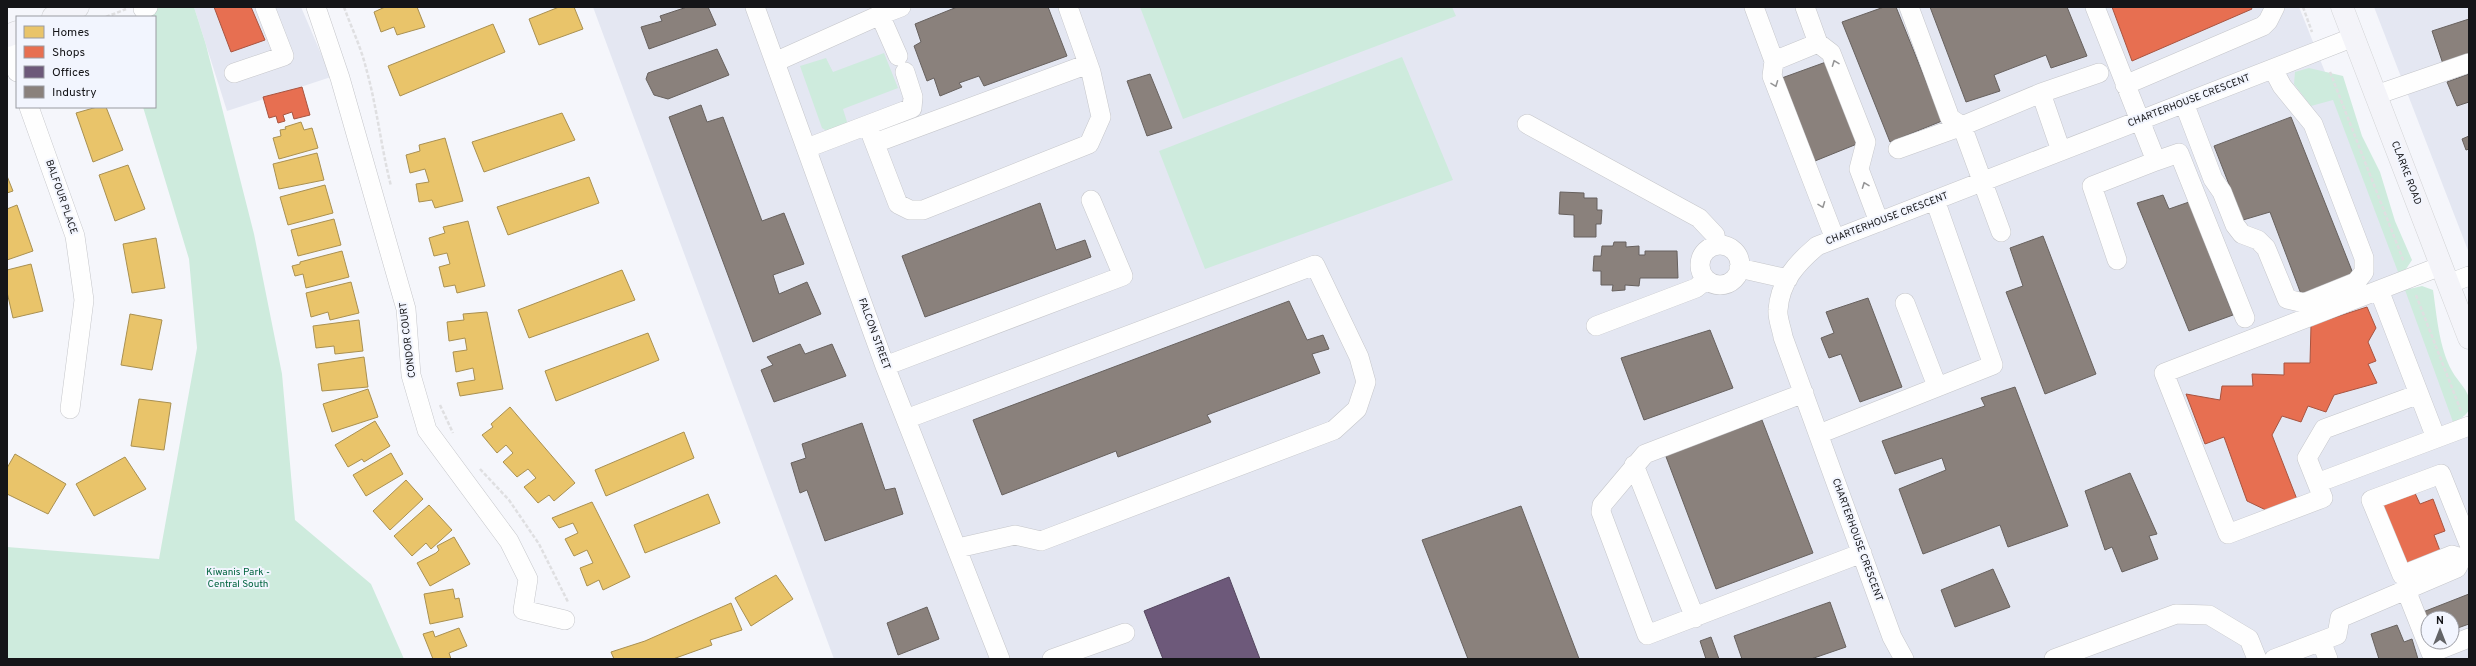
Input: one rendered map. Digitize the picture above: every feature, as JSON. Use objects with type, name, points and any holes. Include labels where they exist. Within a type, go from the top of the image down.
[{"type":"main road","points":[[56,16],[78,7]]},
{"type":"main road","name":"CLARKE ROAD","points":[[2342,7],[2469,338]]},
{"type":"street","points":[[234,73],[284,56],[265,7]]},
{"type":"street","name":"CONDOR COURT","points":[[316,7],[342,86],[406,309],[411,375],[427,430],[510,542],[528,579],[523,610],[567,613]]},
{"type":"street","name":"FALCON STREET","points":[[755,7],[885,366],[958,548],[1000,659]]},
{"type":"street","points":[[775,62],[900,7]]},
{"type":"street","points":[[871,134],[898,204],[910,210],[923,210],[1089,144],[1101,117],[1088,64],[1068,7]]},
{"type":"street","points":[[1754,7],[1774,61],[1772,76],[1835,239]]},
{"type":"street","points":[[1805,7],[1818,43],[1831,53],[1866,142],[1859,169],[1879,222]]},
{"type":"street","points":[[1909,7],[1950,118],[1962,126],[2001,232]]},
{"type":"street","points":[[2095,7],[2156,161]]},
{"type":"street","points":[[2125,85],[2263,26],[2268,21],[2275,7]]},
{"type":"street","points":[[871,134],[912,108],[913,97],[880,15]]},
{"type":"street","name":"CHARTERHOUSE CRESCENT","points":[[1904,659],[1892,637],[1783,337],[1778,311],[1788,279],[1795,265],[1818,246],[1835,239],[1983,180],[2354,37]]},
{"type":"street","points":[[7,43],[16,69]]},
{"type":"street","points":[[1774,61],[1818,43]]},
{"type":"street","points":[[2376,95],[2469,63]]},
{"type":"street","points":[[807,148],[871,134],[1088,64]]},
{"type":"street","points":[[2184,103],[2213,179],[2222,192],[2235,225],[2242,234],[2258,240],[2266,248],[2287,299],[2304,303],[2356,282],[2364,272],[2364,258],[2313,124],[2282,86],[2273,69]]},
{"type":"street","points":[[1898,148],[1962,126],[2041,93],[2099,73]]},
{"type":"street","points":[[2041,93],[2061,151]]},
{"type":"street","name":"BALFOUR PLACE","points":[[29,108],[75,236],[84,300],[70,409]]},
{"type":"street","points":[[1527,124],[1699,218],[1715,234],[1717,245]]},
{"type":"street","points":[[2118,260],[2092,186],[2156,161],[2179,154],[2245,318]]},
{"type":"street","points":[[885,366],[1123,276],[1091,200]]},
{"type":"street","points":[[1818,434],[1993,365],[1935,200]]},
{"type":"street","points":[[1717,245],[1730,247],[1736,252],[1739,268],[1735,278],[1723,284],[1711,283],[1706,280],[1700,268],[1702,256],[1710,247],[1717,245]]},
{"type":"street","points":[[906,418],[1315,265],[1359,357],[1366,382],[1357,409],[1334,430],[1041,542],[1015,534],[958,548]]},
{"type":"street","points":[[1739,268],[1788,279]]},
{"type":"street","points":[[2419,394],[2324,429],[2307,458],[2323,498],[2228,534],[2164,373],[2379,290],[2445,275],[2469,276]]},
{"type":"street","points":[[1596,326],[1696,288],[1706,280]]},
{"type":"street","points":[[2379,290],[2436,438]]},
{"type":"street","points":[[1905,303],[1937,386]]},
{"type":"street","points":[[1804,393],[1645,454],[1634,465],[1602,505],[1601,512],[1647,635],[1695,618],[1862,553]]},
{"type":"street","points":[[2317,483],[2436,438],[2466,422]]},
{"type":"street","points":[[1634,465],[1695,618]]},
{"type":"street","points":[[2441,474],[2467,553],[2452,555],[2402,575],[2371,500],[2441,474]]},
{"type":"street","points":[[2274,659],[2337,635],[2340,618],[2457,568],[2467,553]]},
{"type":"street","points":[[2406,590],[2431,653],[2469,638]]},
{"type":"street","points":[[2054,659],[2176,614],[2209,615],[2249,639],[2257,659]]},
{"type":"street","points":[[1052,659],[1126,633]]},
{"type":"street","points":[[2321,641],[2328,659]]},
{"type":"path","points":[[344,7],[366,67],[379,127],[381,147],[394,193]]},
{"type":"path","points":[[2303,7],[2312,32]]},
{"type":"path","points":[[110,16],[141,8]]},
{"type":"path","points":[[2330,72],[2406,269]]},
{"type":"path","points":[[2413,288],[2466,422]]},
{"type":"path","points":[[437,399],[456,439]]},
{"type":"path","points":[[476,464],[509,500],[539,544],[566,596],[567,613]]},
{"type":"shaded area","points":[[194,7],[301,7],[331,77],[227,111]]},
{"type":"shaded area","points":[[593,7],[2299,7],[2469,432],[2469,659],[834,659]]},
{"type":"shaded area","points":[[2374,7],[2469,7],[2469,253]]},
{"type":"green space","name":"Kiwanis Park - Central South","points":[[161,7],[194,7],[206,45],[254,234],[282,374],[295,520],[371,584],[404,659],[7,659],[7,547],[159,559],[197,348],[189,259],[143,108],[156,108],[156,16],[138,16]]},
{"type":"green space","points":[[1140,7],[1452,7],[1456,16],[1183,119]]},
{"type":"green space","points":[[884,53],[898,88],[843,109],[848,125],[830,133],[822,128],[800,66],[826,58],[833,72]]},
{"type":"green space","points":[[1402,57],[1453,180],[1205,269],[1159,151]]},
{"type":"green space","points":[[2309,68],[2343,76],[2362,136],[2380,172],[2395,221],[2412,260],[2406,269],[2398,272],[2333,100],[2311,106],[2294,84],[2295,72]]},
{"type":"green space","points":[[2422,286],[2433,290],[2439,332],[2444,352],[2452,371],[2465,389],[2469,398],[2469,409],[2466,414],[2453,422],[2405,290]]},
{"type":"building: Homes","points":[[385,7],[417,7],[425,27],[397,35],[394,27],[381,32],[374,12]]},
{"type":"building: Homes","points":[[559,7],[574,7],[583,29],[539,45],[529,19]]},
{"type":"building: Homes","points":[[493,24],[505,52],[400,96],[388,66]]},
{"type":"building: Homes","points":[[94,108],[106,108],[123,150],[93,162],[76,113]]},
{"type":"building: Homes","points":[[562,113],[575,140],[484,172],[472,142]]},
{"type":"building: Homes","points":[[301,122],[304,130],[312,128],[318,148],[279,159],[273,138],[281,136],[280,130],[286,129],[285,127]]},
{"type":"building: Homes","points":[[445,138],[463,201],[435,208],[432,200],[419,202],[416,184],[429,182],[425,169],[410,173],[406,155],[420,151],[419,145]]},
{"type":"building: Homes","points":[[317,153],[324,180],[279,189],[273,164]]},
{"type":"building: Homes","points":[[128,165],[145,209],[115,221],[99,175]]},
{"type":"building: Homes","points":[[7,176],[13,191],[7,193]]},
{"type":"building: Homes","points":[[589,177],[599,203],[508,235],[497,207]]},
{"type":"building: Homes","points":[[325,185],[333,213],[288,225],[280,197]]},
{"type":"building: Homes","points":[[17,205],[33,251],[7,260],[7,209]]},
{"type":"building: Homes","points":[[334,219],[341,245],[298,256],[291,230]]},
{"type":"building: Homes","points":[[468,221],[485,286],[457,293],[455,285],[444,287],[439,267],[450,264],[447,253],[434,256],[429,238],[445,233],[443,227]]},
{"type":"building: Homes","points":[[156,238],[165,288],[132,293],[123,244]]},
{"type":"building: Homes","points":[[342,251],[349,277],[306,288],[303,274],[295,276],[292,266],[300,264],[300,262]]},
{"type":"building: Homes","points":[[31,264],[43,311],[13,318],[7,292],[7,270]]},
{"type":"building: Homes","points":[[622,270],[635,300],[529,338],[518,310]]},
{"type":"building: Homes","points":[[351,282],[359,313],[330,320],[328,312],[311,317],[306,293]]},
{"type":"building: Homes","points":[[487,312],[503,389],[460,396],[457,383],[475,380],[473,368],[456,372],[453,352],[467,350],[465,338],[449,341],[447,322],[464,320],[463,314]]},
{"type":"building: Homes","points":[[130,314],[162,320],[152,370],[121,365]]},
{"type":"building: Homes","points":[[359,320],[363,351],[335,354],[334,346],[316,348],[313,326]]},
{"type":"building: Homes","points":[[648,333],[659,360],[556,401],[545,371]]},
{"type":"building: Homes","points":[[364,357],[368,387],[322,391],[318,364]]},
{"type":"building: Homes","points":[[368,389],[378,417],[332,432],[323,404]]},
{"type":"building: Homes","points":[[139,399],[171,403],[164,450],[131,446]]},
{"type":"building: Homes","points":[[510,407],[575,483],[554,501],[549,495],[538,503],[524,487],[536,478],[528,469],[517,477],[503,462],[513,453],[506,445],[497,453],[482,435],[493,427],[491,424]]},
{"type":"building: Homes","points":[[375,421],[390,446],[364,462],[362,459],[348,467],[335,445]]},
{"type":"building: Homes","points":[[684,432],[694,458],[606,496],[595,470]]},
{"type":"building: Homes","points":[[391,453],[403,474],[366,496],[353,475]]},
{"type":"building: Homes","points":[[15,454],[66,484],[48,514],[7,494],[7,468]]},
{"type":"building: Homes","points":[[125,457],[146,489],[94,516],[76,484]]},
{"type":"building: Homes","points":[[406,480],[423,499],[390,530],[373,511]]},
{"type":"building: Homes","points":[[708,494],[720,523],[645,553],[634,525]]},
{"type":"building: Homes","points":[[592,502],[630,577],[603,590],[599,580],[587,586],[580,568],[593,563],[587,550],[574,556],[565,539],[578,533],[573,523],[559,528],[552,518]]},
{"type":"building: Homes","points":[[429,505],[452,530],[431,549],[426,543],[412,556],[394,536]]},
{"type":"building: Homes","points":[[454,537],[470,564],[430,586],[417,563],[436,553],[439,550],[437,546]]},
{"type":"building: Homes","points":[[776,575],[793,599],[751,626],[735,598]]},
{"type":"building: Homes","points":[[453,589],[455,599],[459,598],[463,617],[430,624],[424,594]]},
{"type":"building: Homes","points":[[731,603],[742,630],[710,640],[712,645],[673,659],[614,659],[611,652],[645,641]]},
{"type":"building: Homes","points":[[459,628],[467,646],[449,653],[451,659],[433,659],[423,634],[433,631],[435,637]]},
{"type":"building: Shops","points":[[214,7],[251,7],[265,40],[231,52]]},
{"type":"building: Shops","points":[[2112,7],[2251,7],[2252,9],[2132,61]]},
{"type":"building: Shops","points":[[302,87],[310,115],[294,119],[292,112],[283,115],[285,121],[278,123],[276,116],[269,118],[263,97]]},
{"type":"building: Shops","points":[[2367,307],[2376,328],[2368,342],[2376,361],[2368,364],[2377,383],[2334,395],[2326,412],[2308,406],[2301,422],[2282,416],[2272,435],[2298,502],[2268,511],[2247,501],[2224,437],[2205,444],[2186,394],[2220,400],[2222,386],[2253,386],[2252,374],[2284,375],[2284,363],[2310,363],[2311,325]]},
{"type":"building: Shops","points":[[2414,491],[2420,504],[2433,499],[2445,531],[2434,535],[2442,556],[2407,569],[2382,503]]},
{"type":"building: Offices","points":[[1229,577],[1260,659],[1163,659],[1144,611]]},
{"type":"building: Industry","points":[[687,7],[708,7],[716,25],[649,49],[641,27],[662,21],[660,16]]},
{"type":"building: Industry","points":[[957,7],[1048,7],[1067,56],[984,86],[979,76],[959,83],[962,87],[940,96],[934,78],[927,81],[914,46],[921,42],[915,24]]},
{"type":"building: Industry","points":[[1884,7],[1896,7],[1942,121],[1890,142],[1842,22]]},
{"type":"building: Industry","points":[[1930,7],[2067,7],[2087,56],[2051,68],[2046,55],[1994,75],[2000,91],[1966,102]]},
{"type":"building: Industry","points":[[2469,19],[2469,58],[2444,67],[2432,31]]},
{"type":"building: Industry","points":[[717,49],[729,75],[668,99],[654,95],[646,79],[648,73]]},
{"type":"building: Industry","points":[[1826,62],[1857,144],[1810,163],[1779,79]]},
{"type":"building: Industry","points":[[1150,74],[1172,128],[1147,136],[1127,81]]},
{"type":"building: Industry","points":[[2469,74],[2469,102],[2457,106],[2447,82]]},
{"type":"building: Industry","points":[[701,105],[707,122],[723,117],[762,221],[784,213],[804,264],[773,275],[779,294],[807,282],[821,314],[753,342],[669,117]]},
{"type":"building: Industry","points":[[2291,117],[2354,276],[2301,294],[2270,212],[2243,220],[2214,146]]},
{"type":"building: Industry","points":[[2469,136],[2469,149],[2466,150],[2462,139]]},
{"type":"building: Industry","points":[[1560,192],[1584,193],[1584,198],[1597,198],[1597,210],[1602,210],[1601,224],[1596,224],[1596,237],[1574,237],[1574,215],[1559,214]]},
{"type":"building: Industry","points":[[2163,195],[2169,209],[2189,202],[2233,315],[2189,331],[2137,203]]},
{"type":"building: Industry","points":[[1040,203],[1056,250],[1085,240],[1091,257],[925,317],[902,256]]},
{"type":"building: Industry","points":[[2043,236],[2096,374],[2045,394],[2006,292],[2023,286],[2010,248]]},
{"type":"building: Industry","points":[[1614,242],[1626,242],[1626,247],[1639,246],[1639,255],[1645,255],[1645,251],[1677,251],[1678,278],[1640,278],[1639,286],[1625,285],[1625,290],[1612,291],[1613,285],[1601,285],[1601,271],[1593,271],[1594,256],[1601,256],[1602,246],[1613,246]]},
{"type":"building: Industry","points":[[1868,298],[1902,387],[1860,402],[1841,354],[1829,358],[1821,338],[1834,333],[1826,312]]},
{"type":"building: Industry","points":[[1289,301],[1307,340],[1323,335],[1329,349],[1312,354],[1320,373],[1207,415],[1211,422],[1118,457],[1116,451],[1002,495],[973,420]]},
{"type":"building: Industry","points":[[1710,330],[1733,388],[1644,420],[1621,358]]},
{"type":"building: Industry","points":[[800,344],[805,354],[832,344],[846,376],[774,402],[761,370],[773,365],[767,357]]},
{"type":"building: Industry","points":[[2015,387],[2068,526],[2008,547],[2000,525],[1923,554],[1899,489],[1946,470],[1942,458],[1895,474],[1882,441],[1985,406],[1981,398]]},
{"type":"building: Industry","points":[[1762,420],[1813,553],[1716,589],[1665,454]]},
{"type":"building: Industry","points":[[862,423],[885,490],[895,488],[903,514],[825,541],[807,490],[800,493],[791,463],[806,458],[802,444]]},
{"type":"building: Industry","points":[[2130,473],[2157,534],[2149,536],[2158,559],[2122,572],[2112,547],[2105,550],[2085,491]]},
{"type":"building: Industry","points":[[1521,506],[1579,659],[1468,659],[1422,540]]},
{"type":"building: Industry","points":[[1993,569],[2010,607],[1955,627],[1941,590]]},
{"type":"building: Industry","points":[[2469,594],[2469,624],[2460,627],[2460,610],[2428,610]]},
{"type":"building: Industry","points":[[1830,602],[1846,647],[1811,659],[1742,659],[1734,636]]},
{"type":"building: Industry","points":[[927,607],[939,639],[898,655],[887,623]]},
{"type":"building: Industry","points":[[2397,625],[2404,642],[2412,639],[2418,659],[2379,659],[2371,634]]},
{"type":"building: Industry","points":[[1711,637],[1719,659],[1706,659],[1700,641]]}]
